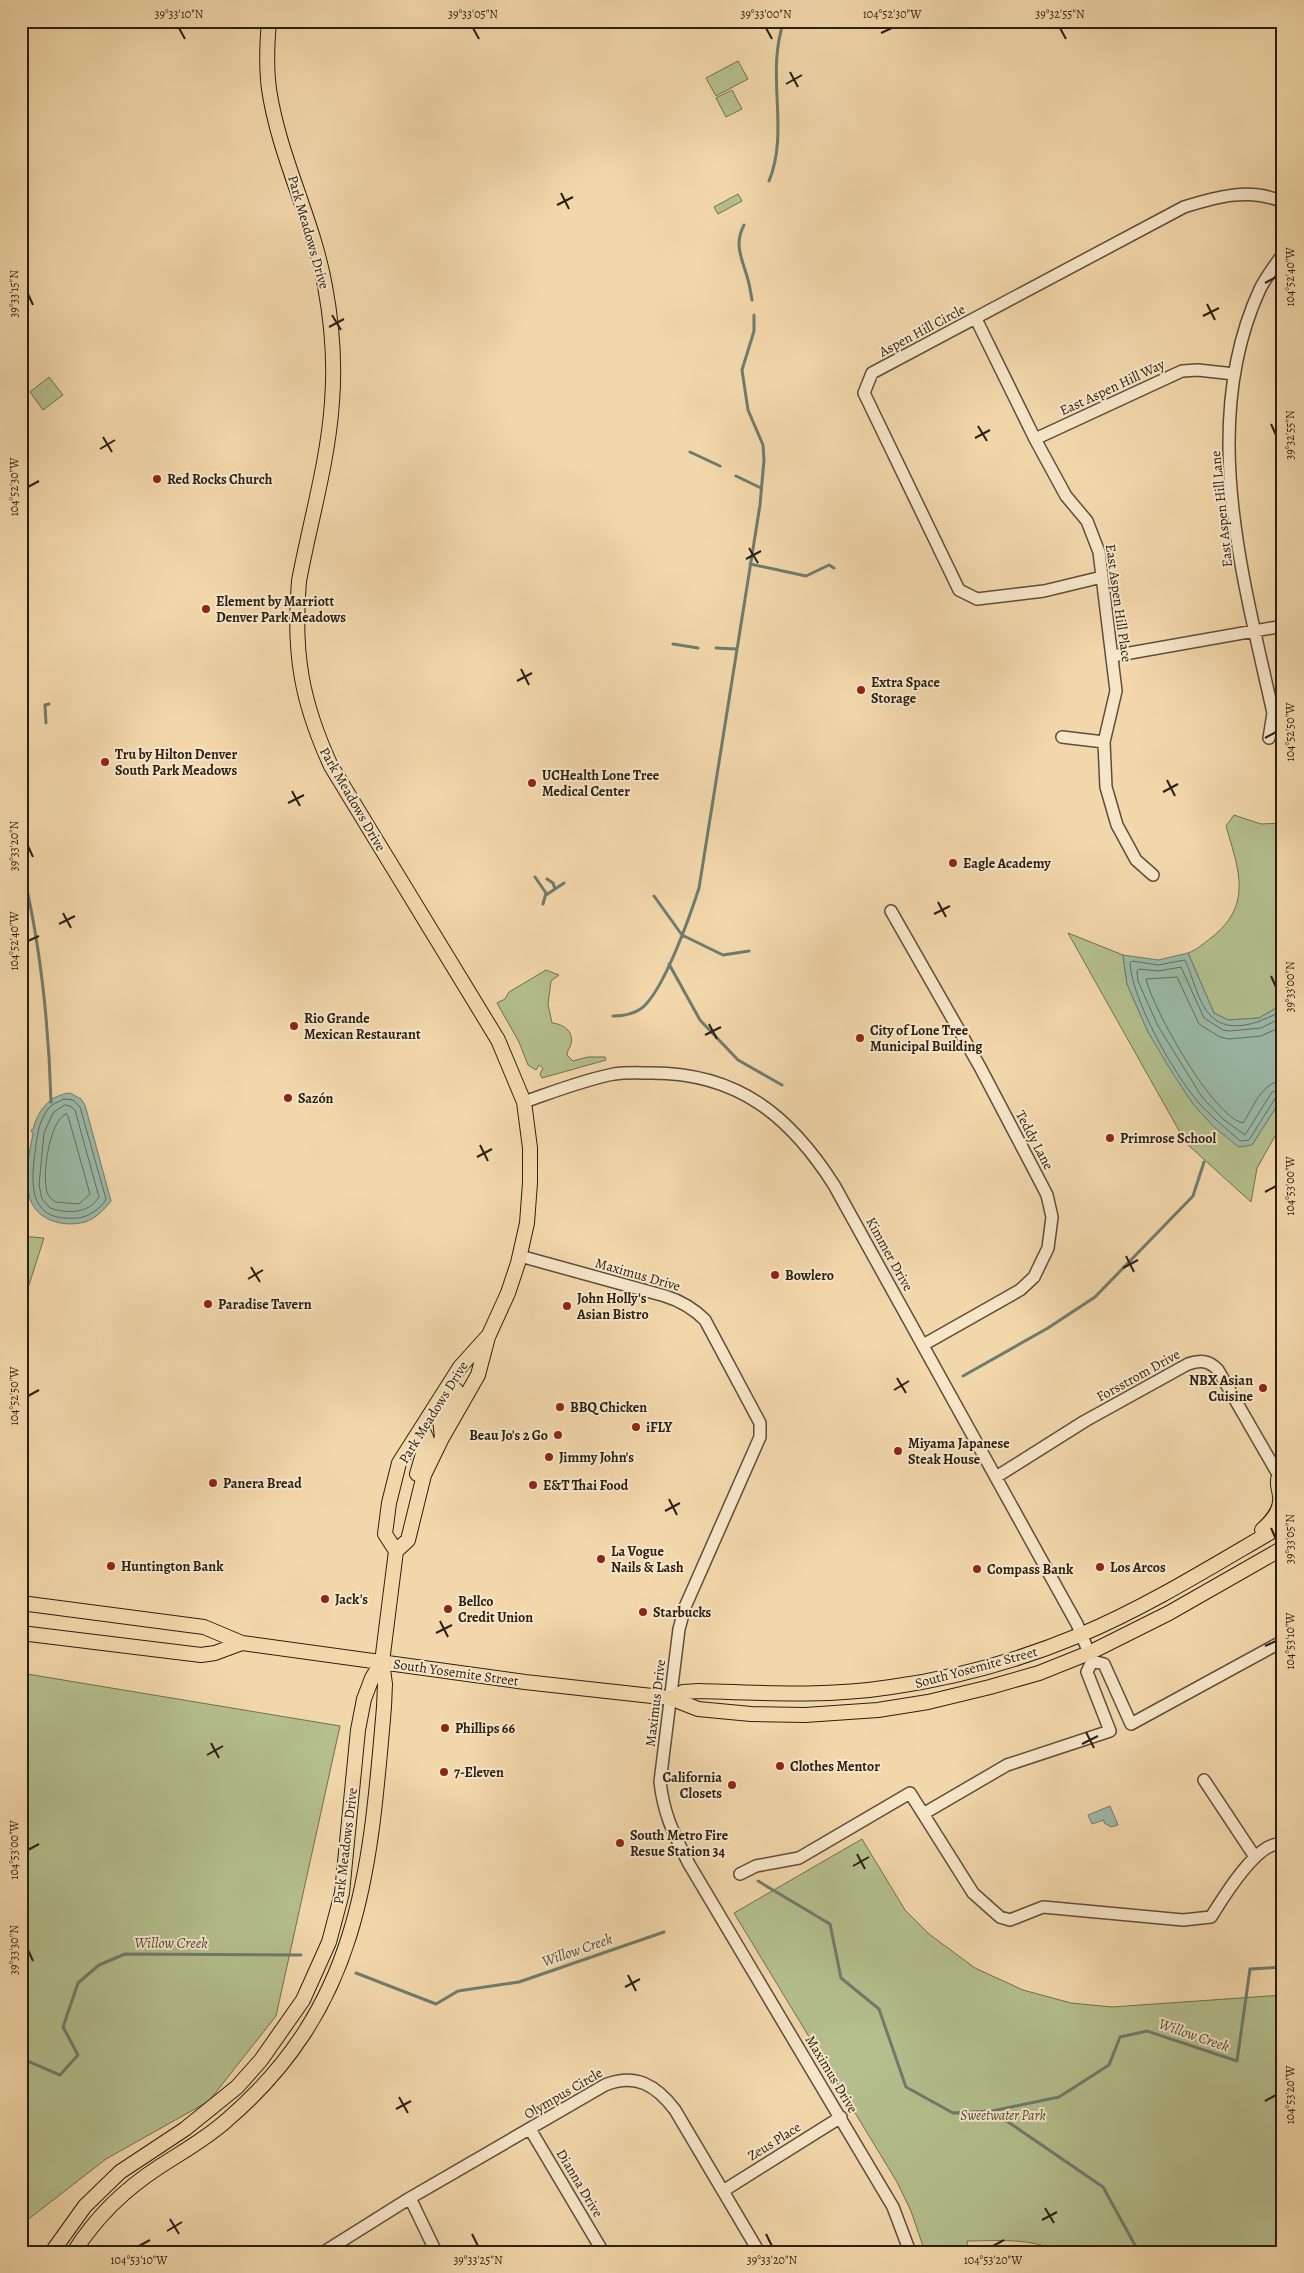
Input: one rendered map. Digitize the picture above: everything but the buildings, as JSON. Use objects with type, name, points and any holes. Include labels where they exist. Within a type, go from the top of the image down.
[{"type":"main road","name":"Park Meadows Drive","points":[[269,21],[267,55],[269,89],[276,122],[318,256],[332,335],[333,381],[331,417],[299,581],[297,606],[298,651],[304,695],[315,730],[331,766],[489,1023],[517,1081],[524,1102],[530,1148],[527,1223],[520,1256],[508,1293],[488,1337],[478,1375],[442,1438],[424,1475],[408,1540],[396,1551]]},
{"type":"main road","name":"Park Meadows Drive","points":[[74,2252],[97,2220],[126,2192],[159,2167],[211,2134],[256,2094],[300,2040],[321,2005],[338,1969],[354,1925],[370,1849],[384,1707],[385,1684],[382,1662],[396,1551],[385,1534],[389,1503],[399,1463],[460,1366],[488,1337]]},
{"type":"main road","points":[[442,1438],[440,1419],[461,1382],[460,1366]]},
{"type":"main road","points":[[409,1534],[404,1522],[427,1440],[422,1428]]},
{"type":"main road","points":[[1241,1549],[1274,1519],[1281,1502],[1276,1484],[1281,1476]]},
{"type":"main road","name":"South Yosemite Street","points":[[670,1698],[683,1692],[699,1691],[804,1695],[892,1688],[984,1668],[1033,1654],[1133,1610],[1283,1525]]},
{"type":"main road","name":"South Yosemite Street","points":[[21,1603],[204,1627],[242,1643],[525,1682],[670,1698],[698,1709],[751,1714],[805,1715],[878,1710],[928,1702],[1039,1673],[1089,1653],[1154,1621],[1283,1548]]},
{"type":"main road","name":"South Yosemite Street","points":[[21,1633],[201,1655],[215,1653],[242,1643]]},
{"type":"main road","name":"Park Meadows Drive","points":[[52,2252],[85,2206],[120,2172],[185,2129],[237,2087],[261,2060],[303,2000],[329,1942],[342,1893],[361,1714],[364,1699],[372,1678],[382,1662]]},
{"type":"street","name":"Aspen Hill Circle","points":[[1102,577],[1044,591],[977,599],[960,590],[864,394],[872,373],[1184,207],[1224,195],[1245,194],[1283,202]]},
{"type":"street","name":"East Aspen Hill Lane","points":[[1269,738],[1273,713],[1240,556],[1229,460],[1230,406],[1234,374],[1248,320],[1258,295],[1283,254]]},
{"type":"street","name":"East Aspen Hill Place","points":[[976,318],[1035,439],[1066,496],[1087,521],[1099,552],[1116,691],[1104,742],[1106,787],[1116,825],[1136,860],[1153,875]]},
{"type":"street","name":"East Aspen Hill Way","points":[[1035,439],[1182,371],[1198,370],[1234,374]]},
{"type":"street","points":[[1113,656],[1283,626]]},
{"type":"street","points":[[1062,737],[1104,742]]},
{"type":"street","name":"Teddy Lane","points":[[891,911],[980,1067],[1037,1174],[1047,1195],[1052,1217],[1048,1248],[1034,1277],[1020,1290],[923,1345]]},
{"type":"street","name":"Kimmer Drive","points":[[524,1102],[572,1085],[624,1073],[671,1073],[703,1079],[728,1087],[754,1099],[798,1135],[816,1156],[923,1345],[996,1476],[1081,1634],[1089,1653]]},
{"type":"street","name":"Maximus Drive","points":[[520,1256],[680,1300],[693,1308],[706,1320],[760,1423],[760,1437],[685,1607],[679,1629],[660,1782],[667,1820],[689,1864],[893,2207],[910,2252]]},
{"type":"street","name":"Forsstrom Drive","points":[[996,1476],[1085,1421],[1188,1364],[1198,1361],[1206,1362],[1218,1370],[1281,1476]]},
{"type":"street","points":[[923,1814],[1007,1765],[1110,1731],[1086,1672],[1092,1661],[1104,1664],[1131,1724],[1283,1641]]},
{"type":"street","points":[[1204,1780],[1255,1857]]},
{"type":"street","points":[[740,1874],[756,1866],[799,1858],[910,1794],[973,1893],[1000,1917],[1010,1920],[1043,1907],[1183,1920],[1211,1917],[1229,1889],[1255,1857],[1266,1847],[1277,1842],[1283,1844]]},
{"type":"street","name":"Olympus Circle","points":[[324,2252],[410,2198],[605,2085],[616,2080],[633,2080],[650,2085],[663,2094],[675,2110],[759,2252]]},
{"type":"street","name":"Zeus Place","points":[[723,2191],[841,2117]]},
{"type":"street","name":"Dianna Drive","points":[[530,2129],[603,2252]]},
{"type":"street","points":[[410,2198],[436,2252]]},
{"type":"green space","points":[[738,61],[748,79],[716,96],[706,78]]},
{"type":"green space","points":[[732,90],[742,109],[726,117],[716,98]]},
{"type":"green space","points":[[738,194],[742,201],[718,214],[714,207]]},
{"type":"green space","points":[[49,377],[63,395],[43,410],[30,392]]},
{"type":"green space","points":[[1234,815],[1261,824],[1283,823],[1283,1004],[1259,1018],[1228,1020],[1214,1013],[1188,953],[1211,938],[1224,926],[1233,913],[1238,900],[1238,873],[1226,826]]},
{"type":"green space","points":[[1068,933],[1123,955],[1127,984],[1148,1032],[1193,1104],[1215,1128],[1252,1145],[1283,1096],[1283,1122],[1257,1168],[1251,1202],[1186,1143]]},
{"type":"green space","points":[[546,970],[559,975],[551,981],[548,1004],[552,1023],[564,1027],[571,1035],[571,1044],[567,1055],[573,1061],[588,1057],[605,1057],[606,1060],[542,1078],[540,1074],[543,1068],[539,1065],[536,1070],[528,1065],[519,1042],[497,1003],[505,999],[509,992]]},
{"type":"green space","points":[[21,1236],[44,1238],[21,1310]]},
{"type":"green space","points":[[21,1673],[340,1726],[276,2016],[209,2101],[106,2159],[21,2225]]},
{"type":"green space","name":"Sweetwater Park","points":[[862,1839],[905,1910],[929,1934],[975,1968],[1023,1990],[1071,2003],[1112,2007],[1283,1995],[1283,2252],[1058,2252],[1048,2247],[1025,2242],[967,2241],[968,2252],[925,2252],[911,2211],[897,2182],[734,1913]]},
{"type":"water","points":[[1188,953],[1214,1013],[1228,1020],[1259,1018],[1283,1004],[1283,1096],[1252,1145],[1239,1147],[1215,1128],[1193,1104],[1148,1032],[1127,984],[1123,955],[1158,960]]},
{"type":"water","points":[[70,1093],[81,1099],[85,1105],[111,1201],[89,1221],[76,1224],[59,1223],[43,1216],[37,1211],[29,1195],[27,1172],[33,1134],[31,1130],[41,1110],[56,1097]]},
{"type":"water","points":[[1110,1806],[1118,1825],[1111,1827],[1104,1823],[1104,1820],[1092,1824],[1088,1815]]},
{"type":"waterway","points":[[769,181],[775,162],[778,142],[776,81],[779,41],[784,21]]},
{"type":"waterway","points":[[744,225],[739,246],[752,300]]},
{"type":"waterway","points":[[613,1016],[636,1012],[650,999],[659,986],[675,952],[699,888],[760,505],[764,460],[763,445],[748,410],[742,370],[754,331],[754,315]]},
{"type":"waterway","points":[[690,452],[720,466]]},
{"type":"waterway","points":[[736,476],[761,488]]},
{"type":"waterway","points":[[750,564],[806,576],[829,565],[834,568]]},
{"type":"waterway","points":[[673,644],[698,648]]},
{"type":"waterway","points":[[716,648],[736,649]]},
{"type":"waterway","points":[[46,723],[45,705],[49,704]]},
{"type":"waterway","points":[[21,865],[28,893],[42,983],[51,1102]]},
{"type":"waterway","points":[[535,877],[546,893],[543,904]]},
{"type":"waterway","points":[[547,879],[553,883],[555,889]]},
{"type":"waterway","points":[[546,895],[564,883]]},
{"type":"waterway","points":[[654,896],[682,935],[723,955],[749,951]]},
{"type":"waterway","points":[[669,964],[700,1020],[738,1060],[782,1085]]},
{"type":"waterway","points":[[963,1376],[1048,1328],[1095,1297],[1193,1196],[1204,1162]]},
{"type":"waterway","name":"Willow Creek","points":[[758,1881],[830,1924],[841,1978],[879,2009],[906,2087],[953,2113],[992,2111],[1059,2097],[1109,2065],[1120,2037],[1147,2031],[1237,2061],[1250,1969],[1283,1967]]},
{"type":"waterway","name":"Willow Creek","points":[[356,1973],[436,2004],[458,1991],[519,1982],[664,1932]]},
{"type":"waterway","name":"Willow Creek","points":[[21,2058],[60,2075],[78,2055],[63,2027],[78,1983],[99,1965],[125,1954],[301,1955]]},
{"type":"waterway","points":[[992,2111],[1103,2187],[1136,2247],[1145,2252]]},
{"type":"place","name":"Red Rocks Church","points":[[157,479]]},
{"type":"place","name":"Element by Marriott Denver Park Meadows","points":[[206,609]]},
{"type":"place","name":"Extra Space Storage","points":[[861,690]]},
{"type":"place","name":"Tru by Hilton Denver South Park Meadows","points":[[105,762]]},
{"type":"place","name":"UCHealth Lone Tree Medical Center","points":[[532,783]]},
{"type":"place","name":"Eagle Academy","points":[[953,863]]},
{"type":"place","name":"Rio Grande Mexican Restaurant","points":[[294,1026]]},
{"type":"place","name":"City of Lone Tree Municipal Building","points":[[860,1038]]},
{"type":"place","name":"Sazón","points":[[288,1098]]},
{"type":"place","name":"Primrose School","points":[[1110,1138]]},
{"type":"place","name":"Bowlero","points":[[775,1275]]},
{"type":"place","name":"Paradise Tavern","points":[[208,1304]]},
{"type":"place","name":"John Holly's Asian Bistro","points":[[567,1306]]},
{"type":"place","name":"NBX Asian Cuisine","points":[[1263,1388]]},
{"type":"place","name":"BBQ Chicken","points":[[560,1407]]},
{"type":"place","name":"iFLY","points":[[636,1427]]},
{"type":"place","name":"Beau Jo's 2 Go","points":[[558,1435]]},
{"type":"place","name":"Miyama Japanese Steak House","points":[[898,1451]]},
{"type":"place","name":"Jimmy John's","points":[[549,1457]]},
{"type":"place","name":"Panera Bread","points":[[213,1483]]},
{"type":"place","name":"E&T Thai Food","points":[[533,1485]]},
{"type":"place","name":"La Vogue Nails & Lash","points":[[601,1559]]},
{"type":"place","name":"Huntington Bank","points":[[111,1566]]},
{"type":"place","name":"Los Arcos","points":[[1100,1567]]},
{"type":"place","name":"Compass Bank","points":[[977,1569]]},
{"type":"place","name":"Jack's","points":[[325,1599]]},
{"type":"place","name":"Bellco Credit Union","points":[[448,1609]]},
{"type":"place","name":"Starbucks","points":[[643,1612]]},
{"type":"place","name":"Phillips 66","points":[[445,1728]]},
{"type":"place","name":"Clothes Mentor","points":[[780,1766]]},
{"type":"place","name":"7-Eleven","points":[[444,1772]]},
{"type":"place","name":"California Closets","points":[[732,1785]]},
{"type":"place","name":"South Metro Fire Resue Station 34","points":[[620,1843]]}]
